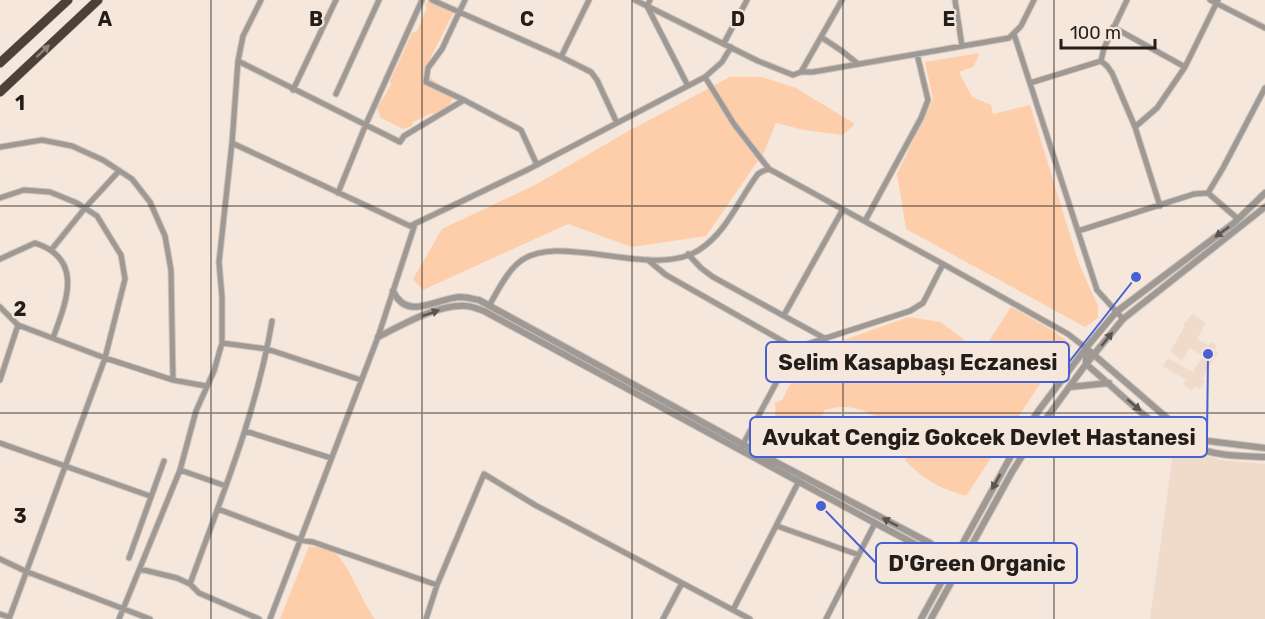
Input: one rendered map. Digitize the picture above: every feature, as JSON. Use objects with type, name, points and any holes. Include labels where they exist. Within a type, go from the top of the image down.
[{"type":"highway","points":[[0,63],[68,0]]},
{"type":"highway","points":[[0,92],[98,0]]},
{"type":"street","points":[[119,619],[180,470],[196,411],[214,371],[222,343],[219,262],[238,61],[243,36],[261,0]]},
{"type":"street","points":[[293,90],[336,0]]},
{"type":"street","points":[[336,94],[379,0]]},
{"type":"street","points":[[338,193],[366,124],[423,0]]},
{"type":"street","points":[[432,0],[591,72],[617,123]]},
{"type":"street","points":[[465,0],[442,49],[428,68],[426,82],[521,130],[537,165]]},
{"type":"street","points":[[561,57],[589,0]]},
{"type":"street","points":[[635,0],[649,3],[758,61],[793,75],[1009,38],[1021,26],[1034,0]]},
{"type":"street","points":[[724,43],[747,0]]},
{"type":"street","points":[[801,72],[842,0]]},
{"type":"street","points":[[955,0],[962,46]]},
{"type":"street","points":[[1101,61],[1113,27],[1127,0]]},
{"type":"street","points":[[1210,0],[1265,28]]},
{"type":"street","points":[[1135,127],[1157,108],[1185,67],[1217,2]]},
{"type":"street","points":[[649,3],[688,86]]},
{"type":"street","points":[[1113,27],[1185,67]]},
{"type":"street","points":[[1014,34],[1097,290],[1123,319]]},
{"type":"street","points":[[821,37],[858,64]]},
{"type":"street","points":[[232,142],[410,226],[537,165],[705,77],[722,62],[731,47]]},
{"type":"street","points":[[865,221],[921,118],[928,100],[917,54]]},
{"type":"street","points":[[238,61],[400,142],[404,136],[464,100]]},
{"type":"street","points":[[1030,83],[1101,61]]},
{"type":"street","points":[[1101,61],[1112,73],[1135,127],[1160,206]]},
{"type":"street","points":[[705,77],[734,124],[770,170],[1068,334],[1174,424],[1200,440],[1265,448]]},
{"type":"street","points":[[1208,193],[1265,88]]},
{"type":"street","points":[[0,147],[42,140],[72,146],[132,179],[150,202],[165,236],[171,270],[173,380]]},
{"type":"street","points":[[489,306],[516,264],[530,254],[550,250],[648,260],[675,259],[698,251],[716,236],[758,174],[770,170]]},
{"type":"street","points":[[52,249],[119,171]]},
{"type":"street","points":[[0,198],[24,190],[50,192],[85,208],[97,216],[110,234],[121,255],[125,279],[105,358],[9,618],[0,614]]},
{"type":"street","points":[[921,619],[1022,436],[1086,348],[1116,312],[1238,219],[1265,192]]},
{"type":"street","points":[[1078,231],[1194,194],[1208,193],[1238,219]]},
{"type":"street","points":[[932,619],[1012,472],[1040,427],[1094,354],[1123,319],[1265,207]]},
{"type":"street","points":[[784,315],[843,209]]},
{"type":"street","points":[[270,619],[378,337],[415,224]]},
{"type":"street","points":[[0,259],[35,243],[52,249],[63,261],[68,279],[65,305],[53,338]]},
{"type":"street","points":[[688,254],[713,278],[826,339]]},
{"type":"street","points":[[648,260],[666,275],[795,348]]},
{"type":"street","points":[[742,447],[795,348],[910,311],[922,303],[944,264]]},
{"type":"street","points":[[393,291],[396,299],[403,304],[419,307],[461,297],[479,300],[875,523],[928,551],[940,552]]},
{"type":"street","points":[[378,337],[406,322],[450,307],[467,306],[484,311],[930,543],[940,552],[961,564]]},
{"type":"street","points":[[0,307],[18,325],[105,358],[173,380],[206,386]]},
{"type":"street","points":[[190,584],[245,431],[267,349],[272,321]]},
{"type":"street","points":[[0,380],[18,325]]},
{"type":"street","points":[[222,343],[267,349],[361,380]]},
{"type":"street","points":[[1086,348],[1086,364],[1172,437],[1194,448],[1233,456],[1265,457]]},
{"type":"street","points":[[1069,388],[1108,383]]},
{"type":"street","points":[[245,431],[331,458]]},
{"type":"street","points":[[0,443],[150,496]]},
{"type":"street","points":[[129,558],[164,461]]},
{"type":"street","points":[[180,470],[226,486]]},
{"type":"street","points":[[426,619],[437,585],[484,474],[535,505],[750,619]]},
{"type":"street","points":[[733,610],[799,481]]},
{"type":"street","points":[[218,509],[300,540],[313,542],[437,585]]},
{"type":"street","points":[[826,619],[875,523]]},
{"type":"street","points":[[777,526],[859,555]]},
{"type":"street","points":[[0,559],[25,571],[150,619]]},
{"type":"street","points":[[140,569],[190,584],[199,593],[260,619]]},
{"type":"street","points":[[663,619],[682,584]]},
{"type":"shaded area","points":[[428,0],[454,12],[423,72],[454,96],[450,105],[435,115],[432,113],[403,129],[381,118],[377,108],[391,85],[390,81],[412,33],[417,31]]},
{"type":"shaded area","points":[[980,53],[973,67],[959,72],[972,97],[991,105],[993,114],[1030,105],[1079,264],[1098,306],[1098,318],[1085,327],[906,229],[897,174],[933,99],[925,62]]},
{"type":"shaded area","points":[[730,77],[762,77],[796,88],[855,124],[843,135],[804,130],[776,123],[764,152],[706,236],[632,247],[568,224],[423,290],[413,279],[442,229],[537,184],[625,133]]},
{"type":"shaded area","points":[[1011,307],[1052,330],[1072,345],[1042,381],[966,496],[940,486],[919,473],[905,460],[911,454],[885,424],[875,416],[852,408],[839,407],[825,410],[802,456],[794,459],[777,449],[775,403],[782,400],[794,377],[801,381],[832,362],[844,340],[908,317],[941,322],[981,353]]},
{"type":"shaded area","points":[[1192,314],[1206,323],[1197,339],[1208,345],[1211,342],[1217,346],[1214,350],[1218,352],[1202,379],[1205,381],[1200,389],[1195,386],[1192,391],[1183,385],[1186,380],[1163,366],[1168,358],[1193,372],[1203,356],[1190,348],[1182,360],[1170,352],[1185,326],[1183,325]]},
{"type":"shaded area","points":[[1174,447],[1221,460],[1265,464],[1265,619],[1150,619]]},
{"type":"shaded area","points":[[309,546],[330,550],[338,556],[375,619],[280,619]]},
{"type":"place","name":"Selim Kasapbaşı Eczanesi","points":[[1136,277]]},
{"type":"place","name":"Avukat Cengiz Gokcek Devlet Hastanesi","points":[[1208,354]]},
{"type":"place","name":"D'Green Organic","points":[[821,506]]}]
